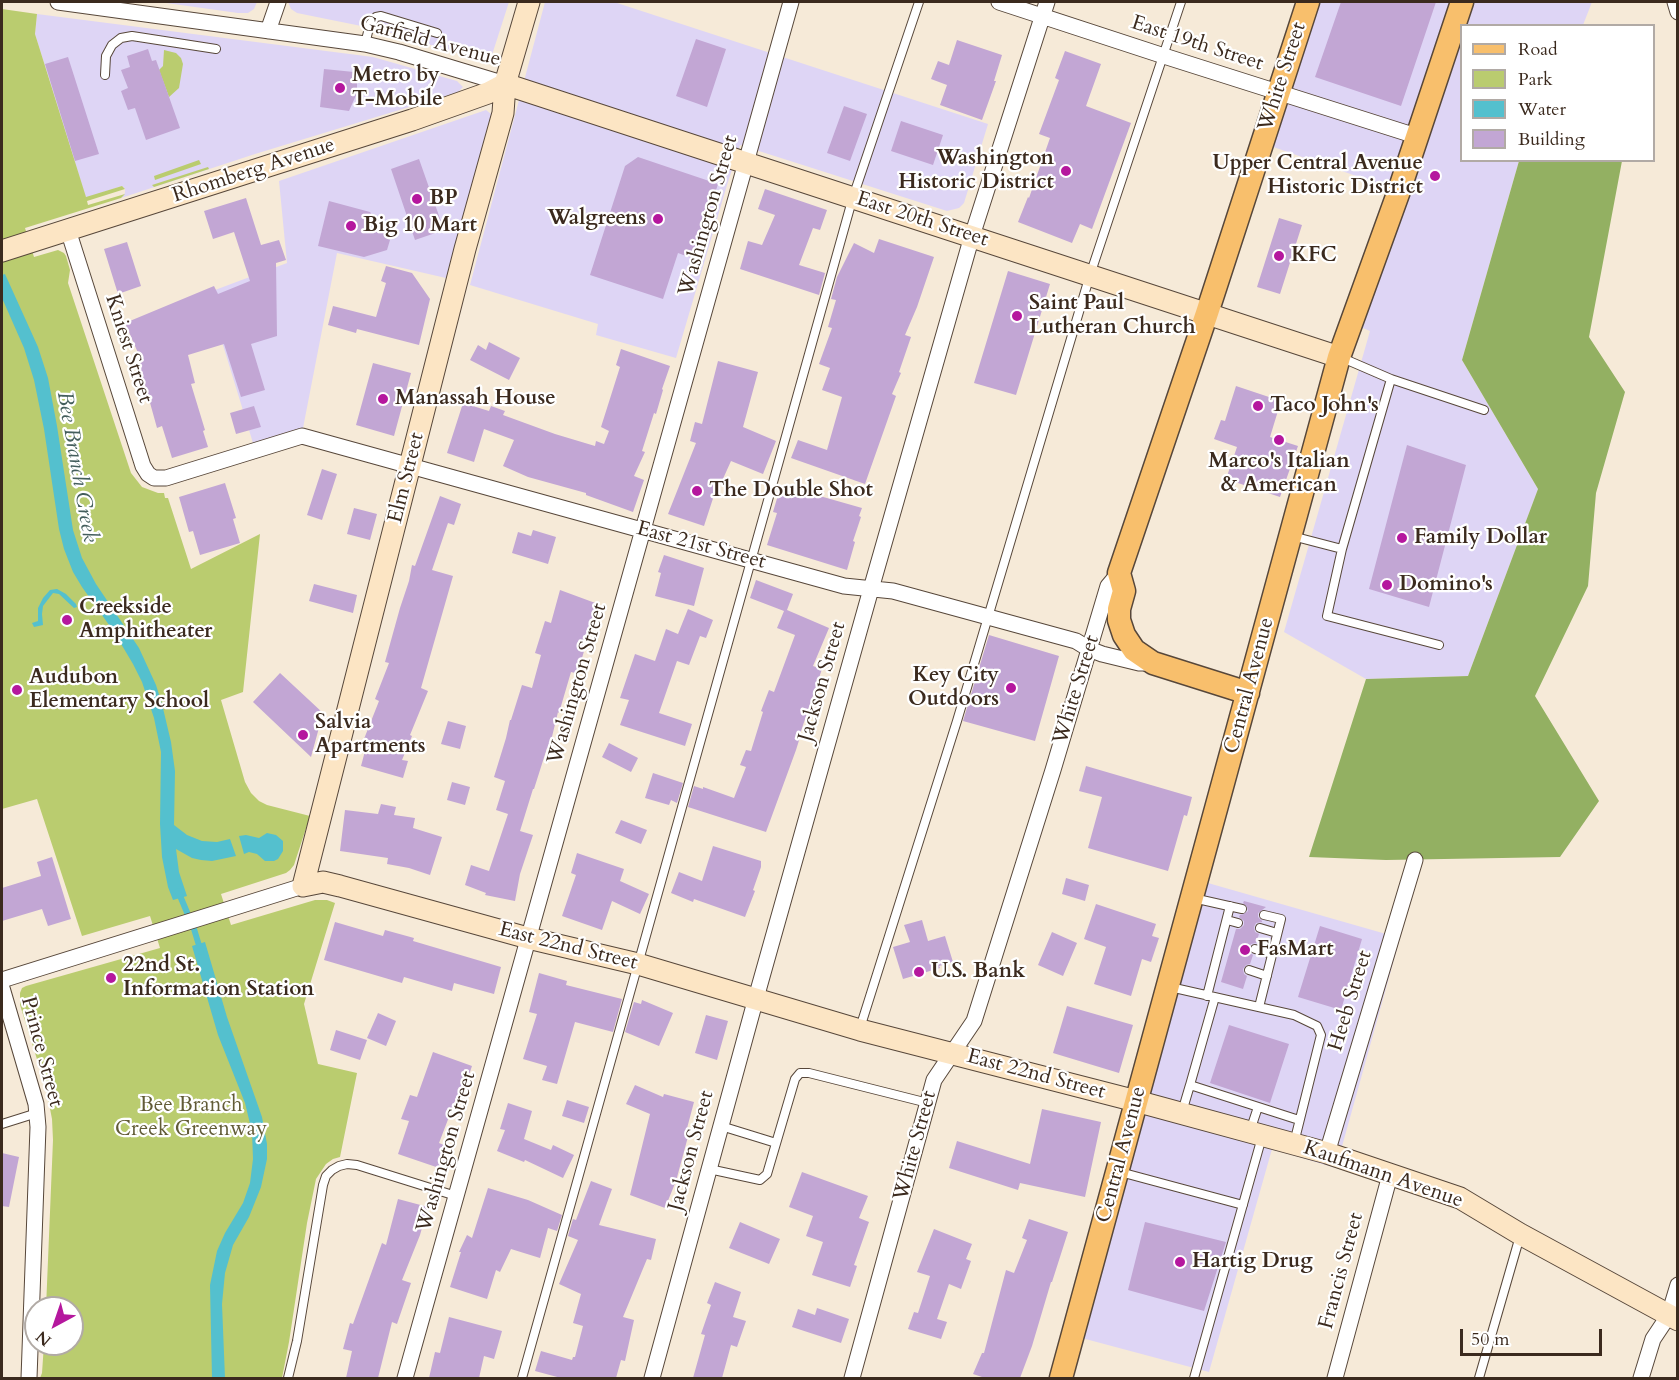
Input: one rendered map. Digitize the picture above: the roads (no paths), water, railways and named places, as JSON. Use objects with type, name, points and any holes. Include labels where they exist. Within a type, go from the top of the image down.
[{"type":"main road","name":"White Street","points":[[1119,573],[1207,313],[1308,2]]},
{"type":"main road","name":"Central Avenue","points":[[1061,1378],[1339,357],[1399,191],[1462,2]]},
{"type":"main road","points":[[1119,573],[1124,591],[1119,609],[1119,620],[1124,635],[1134,650],[1153,663]]},
{"type":"main road","name":"East 21st Street","points":[[1153,663],[1248,693]]},
{"type":"street","name":"Garfield Avenue","points":[[58,2],[365,44],[505,84]]},
{"type":"street","points":[[268,30],[278,2]]},
{"type":"street","name":"Elm Street","points":[[303,885],[465,249],[503,113],[505,84],[529,2]]},
{"type":"street","name":"Washington Street","points":[[405,1378],[791,2]]},
{"type":"street","name":"East 19th Street","points":[[999,2],[1045,9],[1164,56],[1416,136]]},
{"type":"street","points":[[1675,2],[1677,12]]},
{"type":"street","name":"Jackson Street","points":[[652,1378],[756,998],[972,237],[1045,9]]},
{"type":"street","name":"East 20th Street","points":[[505,84],[1339,357]]},
{"type":"street","name":"Rhomberg Avenue","points":[[2,251],[412,120],[488,93],[505,84]]},
{"type":"street","name":"Kniest Street","points":[[68,230],[143,466],[153,478]]},
{"type":"street","name":"East 21st Street","points":[[153,478],[166,478],[302,436],[844,586],[893,591],[1076,641],[1089,649],[1139,663],[1153,663]]},
{"type":"street","name":"White Street","points":[[852,1378],[934,1080],[974,1021],[1108,586],[1119,573]]},
{"type":"street","name":"Heeb Street","points":[[1327,1153],[1415,860]]},
{"type":"street","name":"East 22nd Street","points":[[2,980],[303,885],[323,882],[528,938],[638,964],[860,1029],[1136,1101]]},
{"type":"street","name":"Prince Street","points":[[2,988],[36,1104],[39,1140],[29,1378]]},
{"type":"street","name":"Kaufmann Avenue","points":[[1136,1101],[1327,1153],[1460,1198],[1520,1234],[1673,1318]]},
{"type":"street","name":"Francis Street","points":[[1335,1378],[1390,1175]]},
{"type":"street","points":[[1641,1378],[1653,1339],[1673,1318],[1677,1285]]},
{"type":"lane","points":[[522,1378],[853,197],[918,2]]},
{"type":"lane","points":[[860,1029],[957,721],[1090,275],[1181,2]]},
{"type":"lane","points":[[365,44],[370,24],[376,16],[437,33]]},
{"type":"lane","points":[[105,75],[106,56],[112,45],[121,38],[132,36],[216,49]]},
{"type":"lane","points":[[1339,357],[1391,379],[1484,410]]},
{"type":"lane","points":[[1391,379],[1342,549],[1327,616],[1439,645]]},
{"type":"lane","points":[[1291,536],[1342,549]]},
{"type":"lane","points":[[1192,898],[1242,909]]},
{"type":"lane","points":[[1182,1113],[1211,997],[1216,960],[1230,906]]},
{"type":"lane","points":[[1259,1007],[1281,919],[1264,915]]},
{"type":"lane","points":[[1227,920],[1238,923]]},
{"type":"lane","points":[[1260,928],[1277,933]]},
{"type":"lane","points":[[1222,941],[1232,944]]},
{"type":"lane","points":[[1255,949],[1272,954]]},
{"type":"lane","points":[[1216,960],[1226,963]]},
{"type":"lane","points":[[1249,970],[1267,976]]},
{"type":"lane","points":[[1168,987],[1294,1016],[1317,1026],[1320,1035],[1294,1144]]},
{"type":"lane","points":[[709,1169],[760,1180],[767,1174],[795,1079],[800,1073],[928,1103]]},
{"type":"lane","points":[[1190,1085],[1299,1120]]},
{"type":"lane","points":[[1194,1378],[1243,1204],[1256,1134],[1258,1107]]},
{"type":"lane","points":[[2,1124],[37,1113]]},
{"type":"lane","points":[[721,1126],[776,1143]]},
{"type":"lane","points":[[288,1378],[297,1341],[326,1176],[339,1166],[357,1165],[456,1196]]},
{"type":"lane","points":[[1117,1171],[1243,1204]]},
{"type":"lane","points":[[1479,1378],[1520,1234]]},
{"type":"water","points":[[5,274],[38,347],[48,378],[73,530],[82,558],[96,584],[139,648],[162,704],[175,771],[174,825],[187,835],[202,841],[217,842],[230,839],[236,856],[212,861],[201,860],[176,849],[179,872],[187,896],[173,900],[162,857],[161,752],[154,718],[142,682],[133,664],[73,572],[64,549],[34,380],[24,348],[2,298],[2,275]]},
{"type":"water","points":[[57,589],[66,594],[77,607],[74,608],[59,594],[53,593],[43,606],[43,625],[34,627],[32,623],[38,621],[38,608],[43,598],[50,590]]},
{"type":"water","points":[[267,833],[276,835],[283,841],[283,851],[278,859],[265,861],[257,854],[249,852],[244,854],[239,836],[259,838]]},
{"type":"water","points":[[205,942],[227,1017],[262,1117],[267,1144],[267,1159],[261,1187],[249,1217],[233,1245],[225,1273],[222,1304],[225,1378],[212,1378],[210,1285],[217,1251],[243,1203],[250,1183],[253,1159],[252,1132],[245,1103],[218,1035],[192,946]]},
{"type":"waterway","name":"Bee Branch Creek","points":[[178,891],[201,952]]},
{"type":"place","name":"Metro by T-Mobile","points":[[340,88]]},
{"type":"place","name":"Washington Historic District","points":[[1066,171]]},
{"type":"place","name":"Upper Central Avenue Historic District","points":[[1435,176]]},
{"type":"place","name":"BP","points":[[417,199]]},
{"type":"place","name":"Walgreens","points":[[658,219]]},
{"type":"place","name":"Big 10 Mart","points":[[351,226]]},
{"type":"place","name":"KFC","points":[[1279,256]]},
{"type":"place","name":"Saint Paul Lutheran Church","points":[[1017,316]]},
{"type":"place","name":"Manassah House","points":[[383,399]]},
{"type":"place","name":"Taco John's","points":[[1258,406]]},
{"type":"place","name":"Marco's Italian & American","points":[[1279,440]]},
{"type":"place","name":"The Double Shot","points":[[697,491]]},
{"type":"place","name":"Family Dollar","points":[[1402,538]]},
{"type":"place","name":"Domino's","points":[[1387,585]]},
{"type":"place","name":"Creekside Amphitheater","points":[[67,620]]},
{"type":"place","name":"Key City Outdoors","points":[[1011,688]]},
{"type":"place","name":"Audubon Elementary School","points":[[17,690]]},
{"type":"place","name":"Salvia Apartments","points":[[303,735]]},
{"type":"place","name":"FasMart","points":[[1245,950]]},
{"type":"place","name":"U.S. Bank","points":[[919,972]]},
{"type":"place","name":"22nd St. Information Station","points":[[111,978]]},
{"type":"place","name":"Hartig Drug","points":[[1180,1262]]},
{"type":"park label","name":"Bee Branch Creek Greenway","points":[[191,1118]]}]
